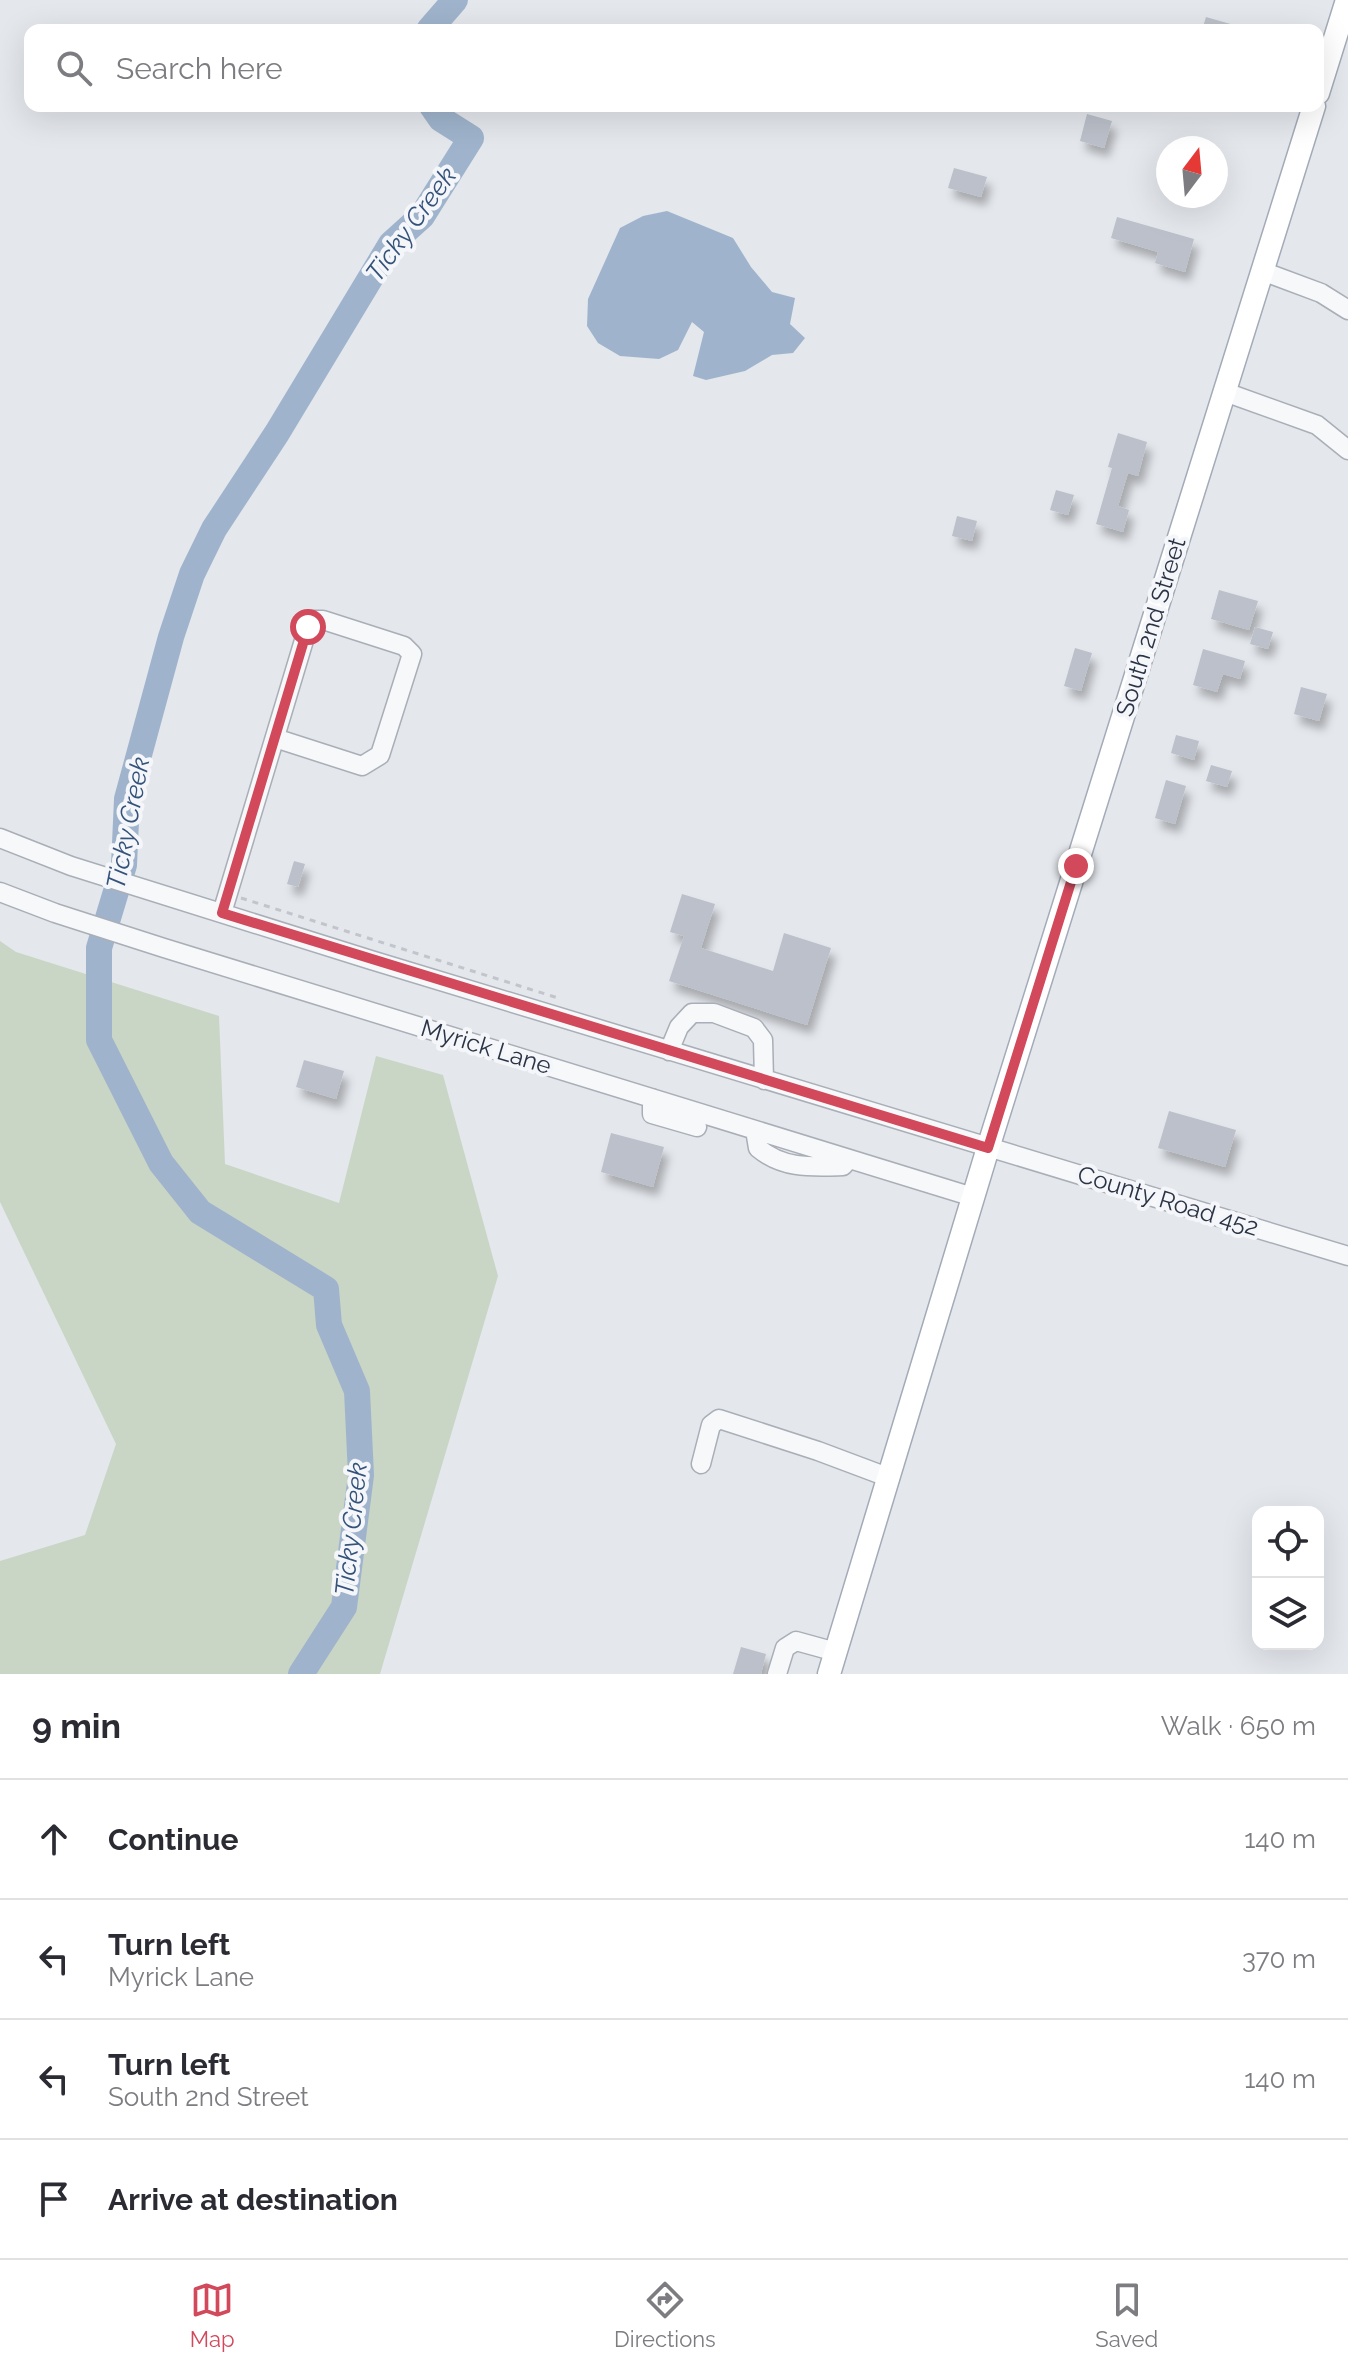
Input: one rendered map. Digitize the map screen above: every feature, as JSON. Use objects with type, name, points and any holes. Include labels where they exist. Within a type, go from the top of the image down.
[{"type":"main road","points":[[1324,74],[1347,0]]},
{"type":"main road","name":"South 2nd Street","points":[[829,1674],[988,1148],[1312,112]]},
{"type":"street","points":[[1262,271],[1321,293],[1348,310]]},
{"type":"street","points":[[1225,392],[1317,425],[1348,450]]},
{"type":"street","points":[[222,913],[308,627],[314,620],[323,620],[404,646],[412,654],[380,755],[373,761],[362,766],[275,738]]},
{"type":"street","name":"Myrick Lane","points":[[0,838],[71,866],[988,1148]]},
{"type":"street","name":"Myrick Lane","points":[[0,892],[164,948],[973,1197]]},
{"type":"street","points":[[669,1051],[679,1027],[692,1013],[714,1013],[754,1028],[763,1040],[764,1080]]},
{"type":"street","points":[[652,1098],[652,1114],[697,1127]]},
{"type":"street","name":"County Road 452","points":[[988,1148],[1348,1256]]},
{"type":"street","points":[[701,1464],[711,1425],[719,1419],[890,1478]]},
{"type":"street","points":[[777,1674],[785,1648],[796,1641],[836,1652]]},
{"type":"green space","points":[[0,941],[16,952],[219,1016],[225,1164],[339,1203],[376,1056],[443,1075],[498,1276],[380,1674],[0,1674],[0,1561],[85,1535],[116,1444],[0,1202]]},
{"type":"water","points":[[667,211],[733,238],[772,292],[795,298],[790,324],[805,338],[793,353],[772,355],[745,371],[706,380],[693,376],[704,332],[692,322],[678,350],[659,359],[620,356],[598,343],[587,326],[588,299],[620,228],[643,216]]},
{"type":"building","points":[[1206,17],[1230,24],[1204,24]]},
{"type":"building","points":[[1087,114],[1112,121],[1104,148],[1080,141]]},
{"type":"building","points":[[954,168],[987,177],[981,197],[948,188]]},
{"type":"building","points":[[1117,217],[1194,239],[1185,272],[1155,263],[1158,252],[1111,238]]},
{"type":"building","points":[[1118,433],[1147,442],[1138,476],[1128,473],[1118,506],[1129,510],[1123,532],[1096,524]]},
{"type":"building","points":[[1056,490],[1074,495],[1068,515],[1050,510]]},
{"type":"building","points":[[957,516],[977,521],[972,541],[952,536]]},
{"type":"building","points":[[1219,590],[1258,601],[1249,630],[1211,619]]},
{"type":"building","points":[[1255,627],[1273,632],[1268,649],[1250,644]]},
{"type":"building","points":[[1075,648],[1092,653],[1081,691],[1064,686]]},
{"type":"building","points":[[1203,649],[1245,661],[1240,679],[1223,674],[1217,692],[1193,685]]},
{"type":"building","points":[[1301,687],[1327,694],[1319,721],[1294,714]]},
{"type":"building","points":[[1176,735],[1199,741],[1194,760],[1171,753]]},
{"type":"building","points":[[1211,765],[1232,771],[1227,787],[1206,781]]},
{"type":"building","points":[[1166,780],[1186,786],[1175,824],[1155,818]]},
{"type":"building","points":[[294,861],[305,864],[298,887],[287,884]]},
{"type":"building","points":[[682,894],[715,904],[701,948],[773,971],[784,933],[831,948],[807,1025],[669,981],[684,936],[670,932]]},
{"type":"building","points":[[304,1060],[344,1071],[336,1099],[296,1087]]},
{"type":"building","points":[[1169,1111],[1236,1130],[1225,1167],[1158,1148]]},
{"type":"building","points":[[611,1133],[664,1147],[653,1187],[601,1172]]},
{"type":"building","points":[[741,1647],[766,1654],[761,1674],[733,1674]]},
{"type":"waterway","name":"Ticky Creek","points":[[434,24],[455,0]]},
{"type":"waterway","name":"Ticky Creek","points":[[301,1674],[344,1607],[361,1475],[357,1391],[329,1325],[326,1289],[200,1212],[161,1163],[99,1040],[99,948],[124,865],[127,799],[171,637],[192,574],[214,529],[277,433],[391,244],[422,216],[471,138],[441,119],[436,112]]},
{"type":"route","points":[[308,627],[222,913],[371,960],[988,1148],[1076,866]]}]
